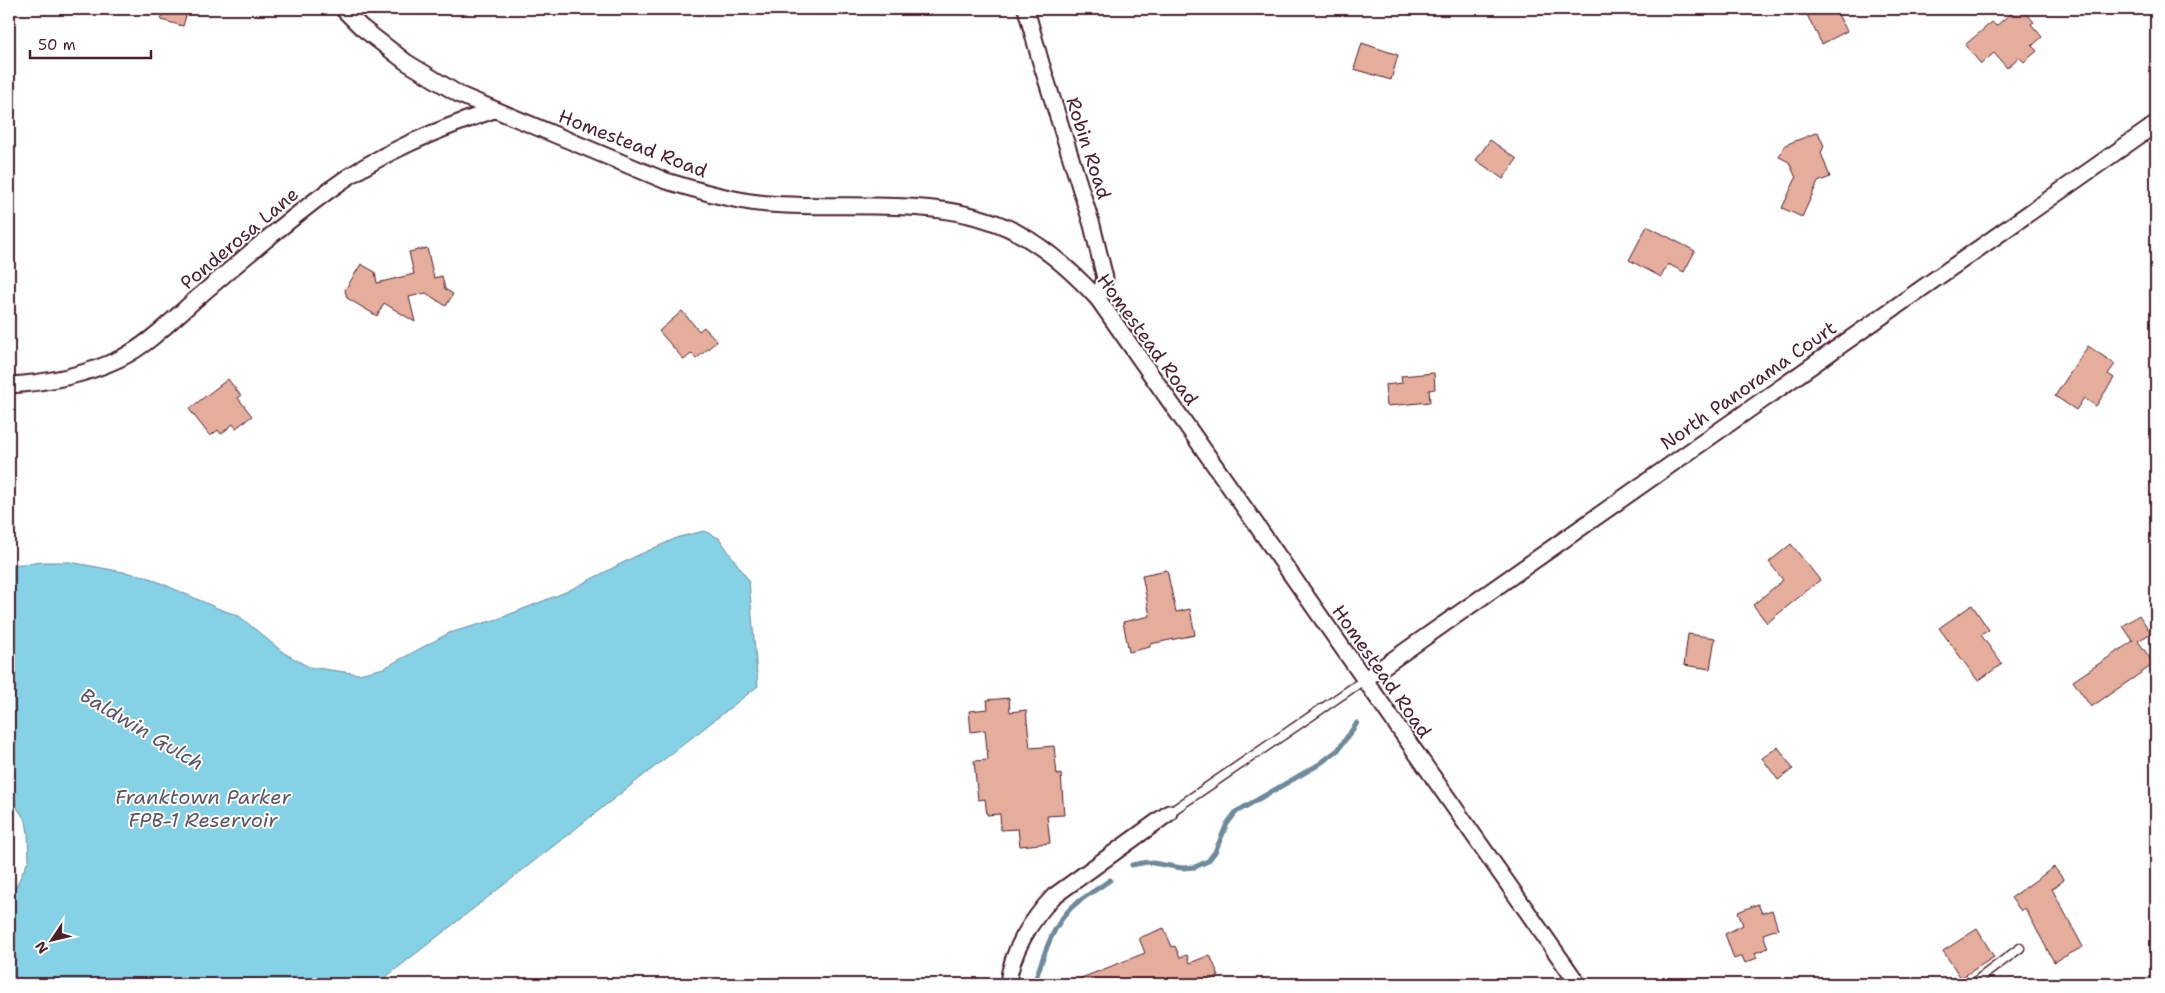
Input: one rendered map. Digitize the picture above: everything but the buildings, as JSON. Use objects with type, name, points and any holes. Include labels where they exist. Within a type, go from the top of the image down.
[{"type":"street","name":"Homestead Road","points":[[343,9],[361,27],[406,62],[460,95],[666,181],[701,192],[759,203],[925,208],[968,215],[994,222],[1016,232],[1063,263],[1098,299],[1578,984]]},
{"type":"street","name":"Robin Road","points":[[1026,9],[1094,233],[1105,278],[1098,299]]},
{"type":"street","name":"Ponderosa Lane","points":[[9,385],[65,377],[95,369],[120,358],[146,341],[271,236],[330,190],[395,150],[456,123],[494,110]]},
{"type":"street","name":"North Panorama Court","points":[[1364,680],[2156,124]]},
{"type":"street","points":[[1008,984],[1018,950],[1041,910],[1054,896],[1169,813]]},
{"type":"lane","points":[[1169,813],[1364,680]]},
{"type":"lane","points":[[1972,984],[2020,948]]},
{"type":"water","name":"Franktown Parker FPB-1 Reservoir","points":[[704,531],[719,538],[749,581],[758,686],[377,984],[9,984],[9,897],[13,893],[29,859],[26,821],[9,796],[9,565],[70,562],[145,576],[239,616],[284,653],[309,667],[359,674],[384,668],[449,633],[498,619],[568,591],[634,557],[679,537]]},
{"type":"waterway","points":[[1132,865],[1147,862],[1182,868],[1195,867],[1208,861],[1215,852],[1227,824],[1236,812],[1318,765],[1338,750],[1357,723]]},
{"type":"waterway","points":[[1034,984],[1044,953],[1058,924],[1076,903],[1110,880]]},
{"type":"water label","name":"Baldwin Gulch","points":[[142,729]]}]
